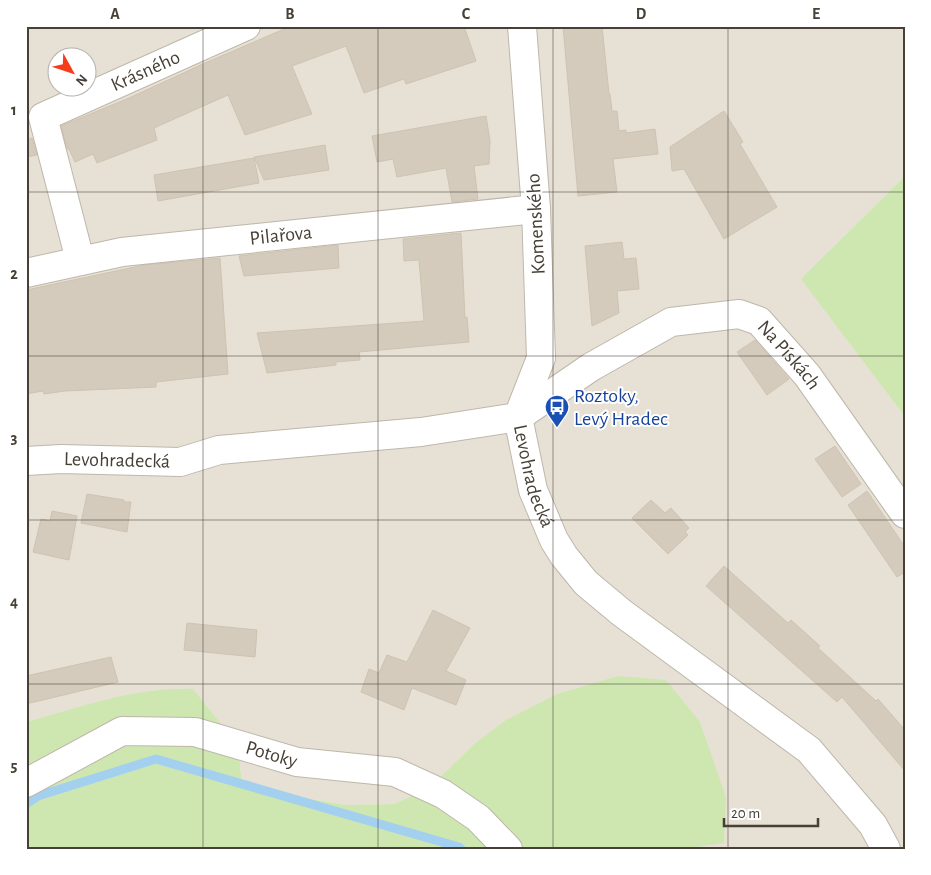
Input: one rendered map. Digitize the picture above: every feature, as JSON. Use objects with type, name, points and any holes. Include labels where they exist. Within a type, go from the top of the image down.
[{"type":"street","name":"Krásného","points":[[80,260],[43,117],[246,26]]},
{"type":"street","name":"Komenského","points":[[518,418],[541,358],[536,209],[522,26]]},
{"type":"street","name":"Pilařova","points":[[26,273],[122,252],[536,209]]},
{"type":"street","name":"Na Pískách","points":[[518,418],[591,367],[671,322],[739,314],[759,321],[807,375],[905,514]]},
{"type":"street","name":"Levohradecká","points":[[26,461],[61,459],[180,462],[219,450],[421,432],[518,418],[533,490],[554,540],[564,556],[586,583],[622,613],[809,750],[873,824],[886,849]]},
{"type":"street","name":"Potoky","points":[[26,783],[122,731],[195,732],[297,762],[395,772],[443,794],[478,818],[508,849]]},
{"type":"shaded area","points":[[26,26],[905,26],[905,176],[802,279],[905,417],[905,849],[684,849],[724,842],[473,745],[429,788],[394,804],[346,805],[271,792],[242,784],[238,745],[94,703],[26,722]]},
{"type":"green space","points":[[905,176],[905,417],[801,279]]},
{"type":"green space","points":[[618,676],[666,680],[700,722],[726,797],[724,843],[684,849],[26,849],[26,722],[109,699],[151,691],[193,689],[238,745],[242,784],[271,792],[346,805],[394,804],[429,788],[473,745],[506,720],[557,694]]},
{"type":"building","points":[[291,26],[464,26],[476,61],[406,84],[404,79],[364,93],[346,46],[292,66],[312,114],[245,135],[228,95],[154,128],[157,140],[97,163],[93,154],[75,162],[69,149],[67,149],[61,126]]},
{"type":"building","points":[[563,26],[602,26],[609,94],[612,111],[617,111],[619,131],[626,130],[626,133],[655,129],[658,154],[613,159],[617,192],[578,196]]},
{"type":"building","points":[[724,111],[743,142],[740,144],[777,207],[724,239],[684,169],[672,171],[670,147]]},
{"type":"building","points":[[486,116],[490,141],[489,164],[474,166],[478,199],[452,202],[446,168],[397,177],[393,159],[377,162],[372,136]]},
{"type":"building","points":[[32,138],[37,155],[26,157],[26,140]]},
{"type":"building","points":[[325,145],[329,170],[264,180],[254,157]]},
{"type":"building","points":[[254,158],[259,183],[158,201],[154,175]]},
{"type":"building","points":[[461,233],[465,318],[467,317],[469,342],[359,352],[360,360],[336,362],[336,365],[267,373],[257,333],[424,321],[419,260],[404,261],[403,239]]},
{"type":"building","points":[[622,242],[624,259],[636,258],[639,289],[617,291],[619,313],[592,326],[585,246]]},
{"type":"building","points":[[338,245],[339,268],[244,276],[239,256]]},
{"type":"building","points":[[220,258],[228,374],[156,382],[156,387],[65,391],[44,394],[43,391],[26,394],[26,290],[144,265]]},
{"type":"building","points":[[755,340],[789,379],[767,395],[737,352]]},
{"type":"building","points":[[835,446],[861,484],[842,497],[815,459]]},
{"type":"building","points":[[867,491],[905,547],[905,572],[897,577],[848,505]]},
{"type":"building","points":[[87,494],[131,502],[127,532],[81,523]]},
{"type":"building","points":[[651,500],[665,513],[671,508],[689,528],[685,532],[688,535],[668,554],[632,518]]},
{"type":"building","points":[[52,511],[77,516],[69,560],[33,552],[41,519],[50,521]]},
{"type":"building","points":[[724,566],[788,623],[791,620],[820,646],[818,648],[876,701],[878,699],[905,730],[905,771],[842,697],[837,702],[706,586]]},
{"type":"building","points":[[433,610],[470,628],[446,671],[466,680],[456,705],[412,688],[404,710],[361,692],[369,669],[379,673],[387,655],[407,662]]},
{"type":"building","points":[[187,623],[257,630],[255,657],[184,650]]},
{"type":"building","points":[[111,657],[118,682],[26,704],[26,676]]},
{"type":"waterway","points":[[26,804],[38,796],[156,759],[461,849]]},
{"type":"place","name":"Roztoky, Levý Hradec","points":[[557,428]]}]
